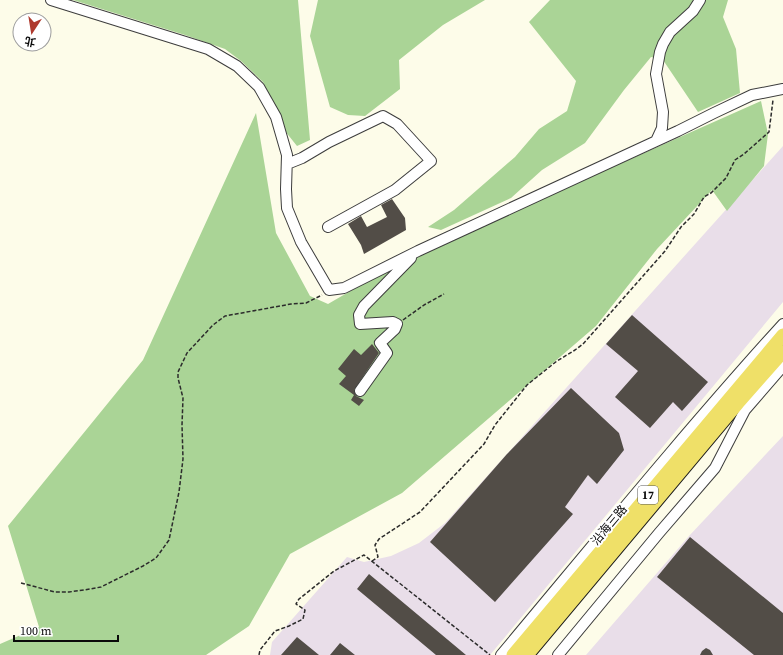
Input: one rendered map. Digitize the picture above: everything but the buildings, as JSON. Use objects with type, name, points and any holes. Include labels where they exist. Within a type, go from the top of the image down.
[{"type":"main road","name":"沿海三路","points":[[505,655],[783,335]]},
{"type":"main road","name":"沿海三路","points":[[528,655],[730,397],[783,352]]},
{"type":"street","points":[[51,0],[208,49],[237,66],[259,87],[276,117],[287,155],[287,208],[301,242],[329,290],[344,288],[418,251],[752,95],[779,89]]},
{"type":"street","points":[[656,141],[662,128],[663,112],[656,74],[660,52],[670,32],[693,11],[700,0]]},
{"type":"street","points":[[287,164],[302,158],[329,142],[383,116],[398,124],[431,161],[395,190],[328,227]]},
{"type":"street","points":[[360,392],[387,353],[380,343],[395,329],[397,324],[393,322],[360,324],[359,314],[364,306],[418,251]]},
{"type":"street","name":"沿海三路","points":[[568,644],[570,633],[708,469],[730,426],[730,397],[783,324]]},
{"type":"street","name":"沿海三路","points":[[558,655],[659,532],[715,468],[745,410],[783,366]]},
{"type":"path","points":[[372,561],[378,557],[376,545],[378,539],[420,512],[484,444],[495,425],[527,385],[557,361],[583,344],[665,251],[681,227],[694,214],[704,197],[711,193],[726,178],[735,160],[769,132],[779,89]]},
{"type":"path","points":[[20,583],[55,592],[69,592],[101,587],[156,558],[169,540],[179,492],[183,459],[183,398],[178,372],[187,353],[213,325],[225,316],[290,304],[306,303],[329,290]]},
{"type":"path","points":[[397,324],[424,305],[444,294]]},
{"type":"path","points":[[259,655],[260,650],[275,631],[289,626],[302,618],[305,610],[296,604],[299,599],[334,571],[364,555],[490,655]]},
{"type":"shaded area","points":[[783,146],[783,302],[490,655],[270,655],[272,642],[347,557],[364,562],[391,556],[419,543],[445,523]]},
{"type":"shaded area","points":[[783,436],[783,655],[586,655],[689,536]]},
{"type":"green space","points":[[73,0],[298,0],[310,140],[297,146],[285,131],[263,82],[241,61],[225,49]]},
{"type":"green space","points":[[318,0],[485,0],[443,25],[399,60],[400,89],[365,116],[348,115],[330,107],[310,36]]},
{"type":"green space","points":[[550,0],[728,0],[723,17],[736,49],[740,93],[698,112],[663,60],[651,57],[624,90],[585,143],[542,170],[511,198],[441,230],[428,227],[454,210],[515,157],[539,129],[567,111],[576,81],[529,22]]},
{"type":"green space","points":[[761,101],[768,134],[764,166],[727,211],[712,190],[657,249],[596,326],[402,493],[290,554],[249,626],[206,655],[0,655],[0,644],[39,627],[8,526],[143,360],[256,113],[276,233],[310,296],[328,304],[397,264],[428,249]]}]
